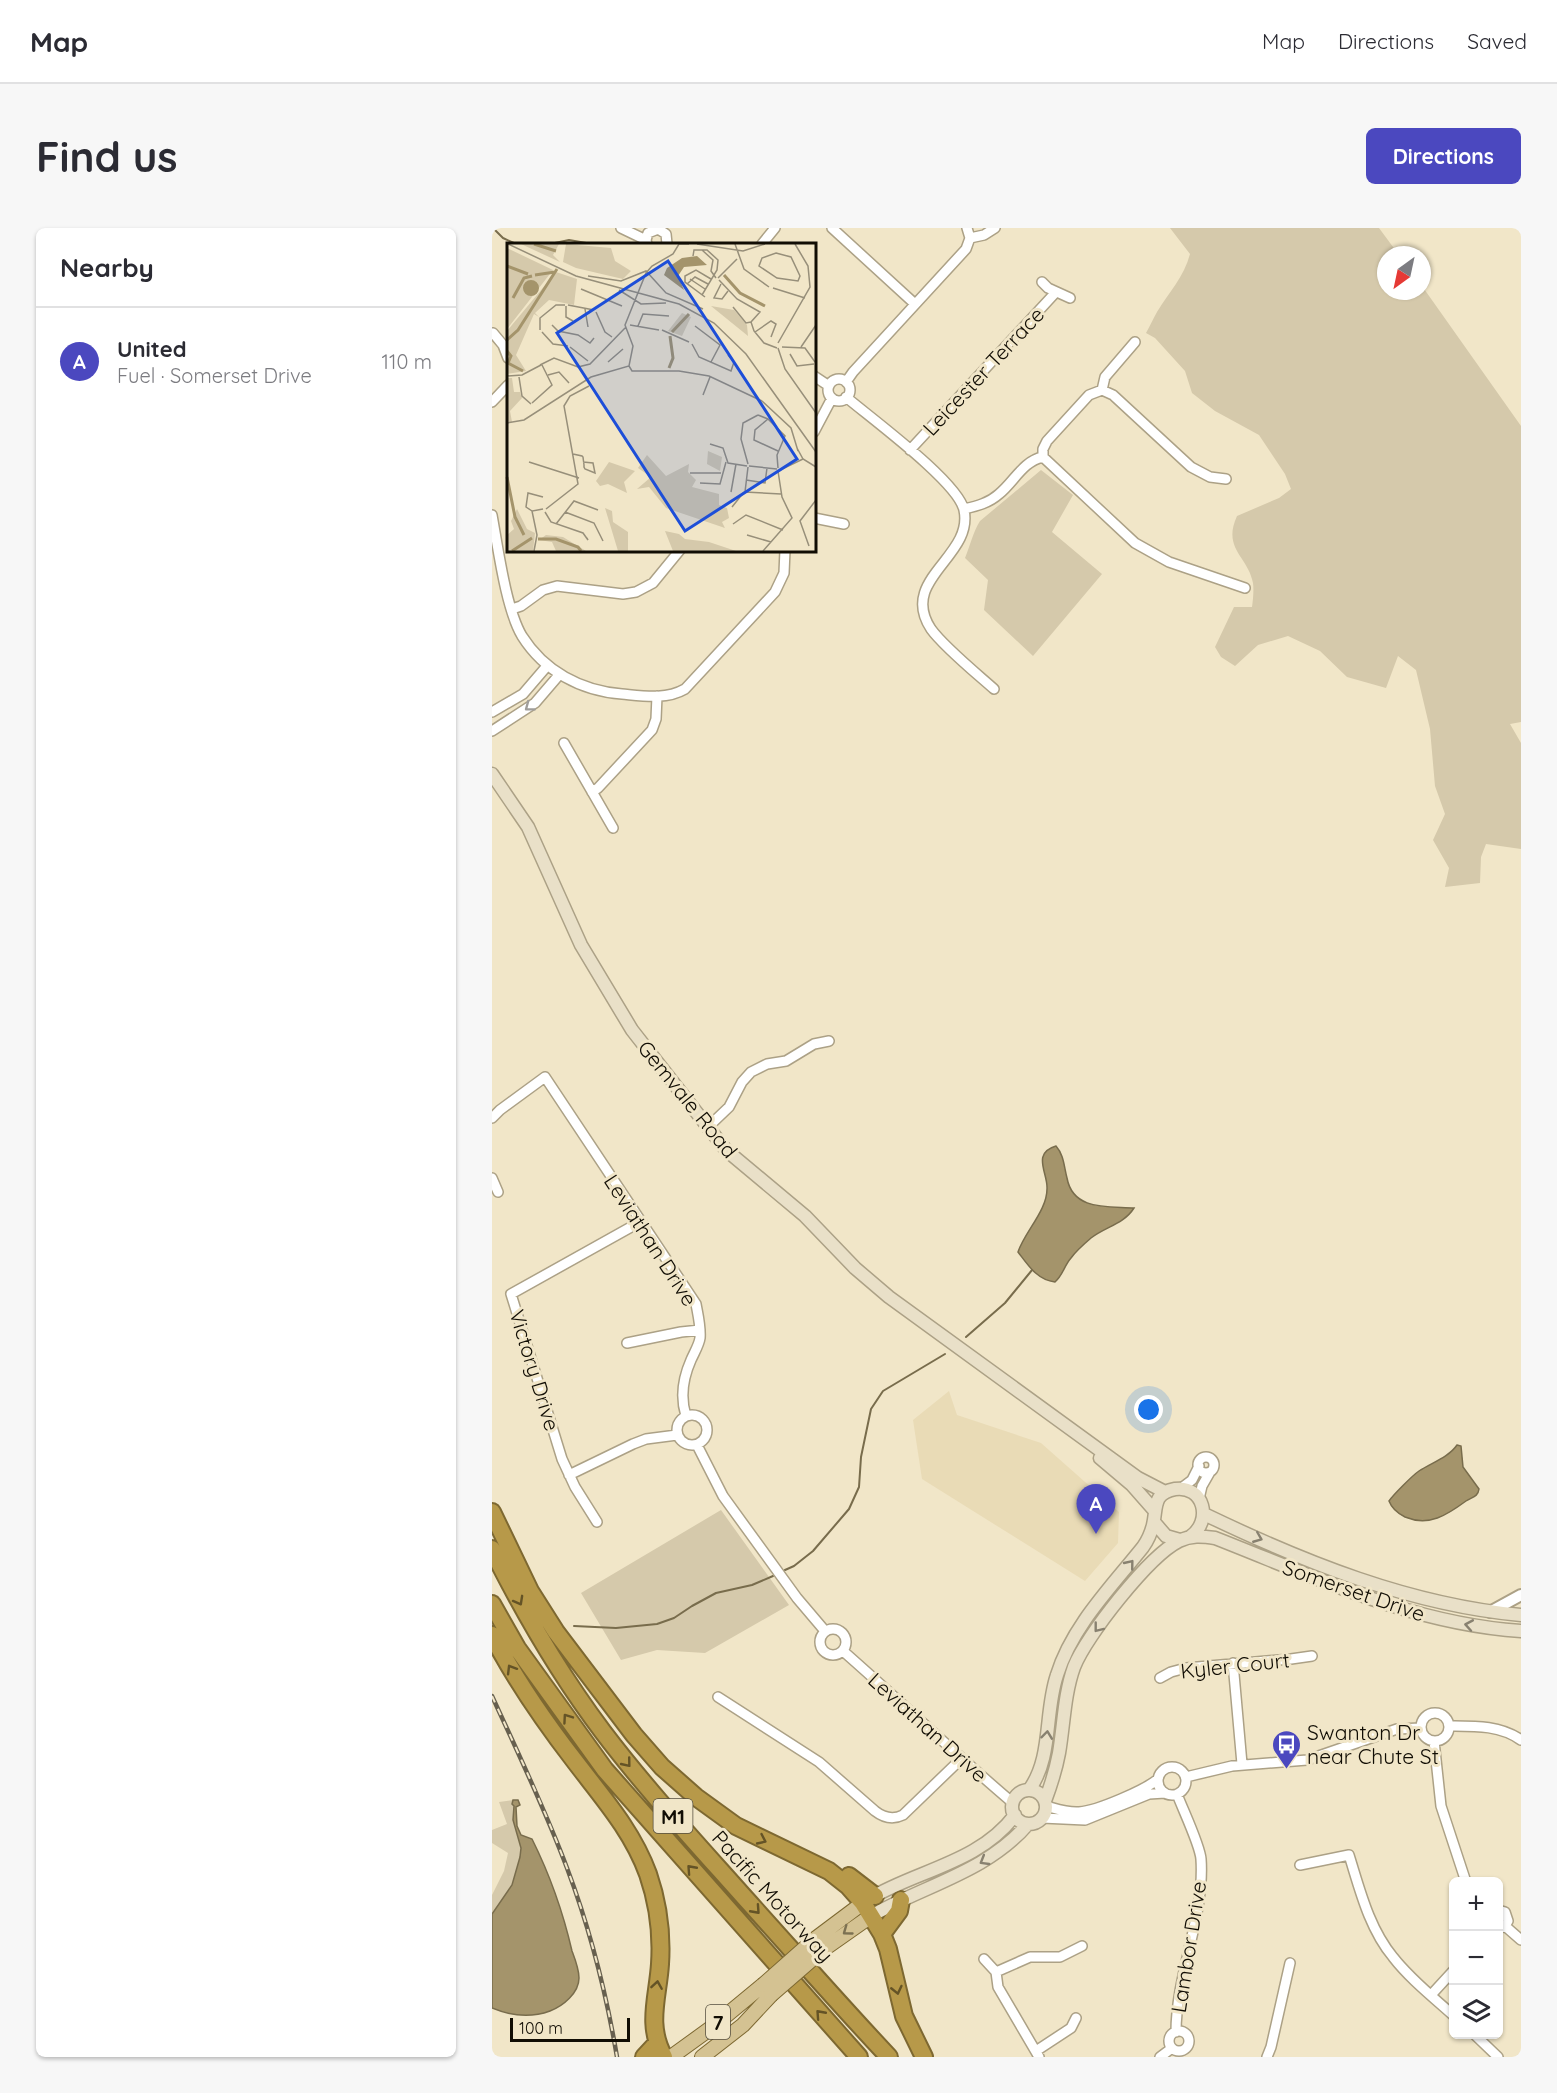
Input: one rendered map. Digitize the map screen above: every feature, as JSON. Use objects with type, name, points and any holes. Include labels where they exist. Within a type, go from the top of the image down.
[{"type":"highway","points":[[492,1512],[530,1591],[556,1632],[634,1735],[662,1767],[696,1797],[736,1827],[795,1854],[814,1854],[840,1869],[870,1905],[888,1949],[904,2016],[924,2057]]},
{"type":"highway","name":"Pacific Motorway","points":[[492,1549],[519,1602],[553,1659],[603,1732],[698,1845],[889,2057]]},
{"type":"highway","name":"Pacific Motorway","points":[[492,1604],[517,1648],[605,1770],[859,2057]]},
{"type":"highway","points":[[492,1635],[536,1707],[620,1819],[640,1855],[653,1894],[660,1932],[660,1964],[653,2016],[660,2050],[644,2057]]},
{"type":"highway","points":[[882,1934],[899,1911],[901,1900]]},
{"type":"main road","name":"Gemvale Road","points":[[492,774],[528,827],[581,945],[622,1015],[706,1128],[726,1150],[804,1216],[867,1280],[1149,1485],[1166,1492]]},
{"type":"main road","name":"Gemvale Road","points":[[1057,1419],[1080,1442],[1132,1485],[1154,1516]]},
{"type":"main road","points":[[1014,1809],[1020,1821],[1029,1824],[1038,1822],[1045,1808],[1059,1752],[1066,1697],[1080,1654],[1089,1640],[1149,1564],[1161,1552],[1200,1527],[1204,1514],[1200,1500],[1187,1490],[1166,1492],[1156,1503],[1150,1535],[1143,1547],[1090,1613],[1070,1644],[1061,1662],[1054,1688],[1041,1770],[1029,1790]]},
{"type":"main road","name":"Somerset Drive","points":[[1204,1514],[1231,1527],[1375,1584],[1422,1599],[1490,1612],[1521,1615]]},
{"type":"main road","name":"Somerset Drive","points":[[1154,1516],[1166,1536],[1215,1538],[1318,1580],[1390,1606],[1463,1624],[1521,1631]]},
{"type":"main road","points":[[870,1905],[975,1850],[1006,1826],[1020,1793],[1029,1790],[1038,1793],[1045,1808]]},
{"type":"main road","points":[[870,1905],[901,1900],[984,1862],[1004,1848],[1029,1824]]},
{"type":"main road","name":"7","points":[[672,2057],[767,1990],[819,1944],[870,1905]]},
{"type":"main road","name":"7","points":[[702,2057],[743,2025],[767,1990]]},
{"type":"street","points":[[621,228],[667,236],[667,243]]},
{"type":"street","points":[[763,243],[775,228]]},
{"type":"street","points":[[832,228],[915,304]]},
{"type":"street","points":[[846,382],[966,249],[968,233],[984,235],[995,228]]},
{"type":"street","name":"Leicester Terrace","points":[[1042,282],[1070,298]]},
{"type":"street","name":"Leicester Terrace","points":[[910,450],[1056,292]]},
{"type":"street","points":[[493,333],[506,344]]},
{"type":"street","points":[[1102,390],[1105,377],[1135,342]]},
{"type":"street","points":[[816,377],[829,386]]},
{"type":"street","points":[[836,380],[846,382],[849,389],[846,397],[839,401],[832,398],[828,393],[829,386],[836,380]]},
{"type":"street","points":[[492,402],[507,386]]},
{"type":"street","points":[[1226,479],[1210,477],[1191,467],[1113,395],[1102,390],[1089,395],[1047,441],[1043,449],[1043,457],[1135,543],[1169,562],[1245,588]]},
{"type":"street","points":[[846,397],[950,484],[957,494],[964,509],[965,524],[962,538],[928,582],[924,608],[928,623],[938,636],[994,689]]},
{"type":"street","points":[[816,428],[832,398]]},
{"type":"street","points":[[964,509],[995,498],[1030,462],[1043,457]]},
{"type":"street","points":[[492,515],[512,609],[522,635],[548,666],[559,675],[592,690],[607,693],[673,695],[690,686],[775,592],[784,573],[785,552]]},
{"type":"street","points":[[816,518],[844,524]]},
{"type":"street","points":[[512,609],[521,606],[543,590],[557,586],[615,593],[636,592],[652,583],[679,552]]},
{"type":"street","points":[[492,712],[523,694],[548,666]]},
{"type":"street","points":[[492,731],[535,703],[559,675]]},
{"type":"street","points":[[592,792],[652,730],[656,719],[657,696]]},
{"type":"street","points":[[564,743],[613,828]]},
{"type":"street","points":[[706,1128],[729,1107],[742,1082],[751,1072],[767,1064],[786,1061],[814,1044],[829,1041]]},
{"type":"street","name":"Leviathan Drive","points":[[492,1119],[500,1110],[545,1077],[696,1304],[700,1341],[689,1365],[683,1386],[683,1405],[686,1416]]},
{"type":"street","points":[[492,1178],[498,1192]]},
{"type":"street","name":"Victory Drive","points":[[569,1476],[511,1294],[640,1222]]},
{"type":"street","points":[[627,1343],[700,1330]]},
{"type":"street","points":[[686,1416],[696,1416],[705,1422],[706,1434],[697,1445],[685,1444],[677,1435],[678,1423],[686,1416]]},
{"type":"street","points":[[597,1522],[569,1476],[633,1444],[677,1435]]},
{"type":"street","name":"Leviathan Drive","points":[[697,1445],[723,1496],[797,1598],[825,1631]]},
{"type":"street","points":[[1180,1489],[1192,1480],[1200,1461],[1206,1454],[1214,1463],[1214,1468],[1202,1486],[1200,1500]]},
{"type":"street","points":[[1198,1466],[1203,1472],[1210,1472]]},
{"type":"street","points":[[1490,1612],[1521,1595]]},
{"type":"street","name":"Leviathan Drive","points":[[835,1629],[843,1632],[847,1640],[843,1651],[836,1655],[823,1651],[820,1641],[825,1631],[835,1629]]},
{"type":"street","name":"Leviathan Drive","points":[[843,1651],[1014,1809]]},
{"type":"street","name":"Kyler Court","points":[[1160,1678],[1186,1668],[1312,1656]]},
{"type":"street","points":[[1233,1663],[1242,1764]]},
{"type":"street","points":[[718,1697],[819,1762],[874,1811],[884,1817],[899,1817],[908,1811],[961,1759]]},
{"type":"street","points":[[1435,1713],[1446,1718],[1449,1726],[1444,1738],[1434,1741],[1425,1736],[1422,1728],[1427,1716],[1435,1713]]},
{"type":"street","points":[[1449,1726],[1500,1730],[1521,1740]]},
{"type":"street","points":[[1186,1777],[1242,1764],[1307,1760],[1397,1730],[1422,1728]]},
{"type":"street","points":[[1434,1741],[1441,1806],[1465,1877]]},
{"type":"street","points":[[1172,1767],[1181,1769],[1186,1777],[1185,1787],[1177,1794],[1149,1794],[1085,1820],[1077,1821],[1045,1808],[1074,1812],[1086,1811],[1148,1787],[1158,1779],[1163,1770],[1172,1767]]},
{"type":"street","points":[[1158,1779],[1159,1787],[1165,1793]]},
{"type":"street","name":"Lambor Drive","points":[[1176,2032],[1176,2007],[1199,1897],[1201,1857],[1177,1794]]},
{"type":"street","points":[[1300,1865],[1349,1855],[1366,1907],[1381,1940],[1399,1965],[1449,2011]]},
{"type":"street","points":[[1503,1913],[1507,1915],[1508,1921],[1503,1927]]},
{"type":"street","points":[[1503,1929],[1521,1940]]},
{"type":"street","points":[[996,1972],[1030,1957],[1060,1957],[1082,1946]]},
{"type":"street","points":[[984,1959],[996,1972],[998,1987],[1037,2054],[1071,2028],[1077,2018]]},
{"type":"street","points":[[1267,2057],[1290,1963]]},
{"type":"street","points":[[1431,1995],[1449,1975]]},
{"type":"street","name":"Lambor Drive","points":[[1176,2032],[1182,2032],[1187,2036],[1189,2042],[1187,2053],[1172,2048],[1170,2037],[1176,2032]]},
{"type":"street","points":[[1479,2039],[1498,2057]]},
{"type":"street","points":[[1160,2057],[1172,2048]]},
{"type":"shaded area","points":[[1170,228],[1379,228],[1392,246],[1377,246],[1377,300],[1431,299],[1521,426],[1521,722],[1510,724],[1521,743],[1521,849],[1486,844],[1481,857],[1480,883],[1445,887],[1449,868],[1433,840],[1445,814],[1435,786],[1430,729],[1416,670],[1398,656],[1386,688],[1347,677],[1320,651],[1288,636],[1258,645],[1235,666],[1221,657],[1215,647],[1234,607],[1252,607],[1253,583],[1232,537],[1237,516],[1279,498],[1291,489],[1285,474],[1259,435],[1215,411],[1192,393],[1185,371],[1155,338],[1146,333],[1180,277],[1190,254]]},
{"type":"shaded area","points":[[1041,470],[1073,495],[1052,532],[1102,574],[1033,656],[984,610],[988,580],[965,558],[980,521]]},
{"type":"shaded area","points":[[1056,1146],[1062,1157],[1071,1189],[1076,1196],[1093,1205],[1134,1208],[1125,1218],[1096,1234],[1083,1245],[1055,1282],[1038,1275],[1018,1252],[1044,1204],[1047,1187],[1042,1164],[1044,1153]]},
{"type":"shaded area","points":[[949,1391],[957,1415],[1041,1443],[1119,1512],[1118,1543],[1085,1581],[922,1479],[913,1420]]},
{"type":"shaded area","points":[[1457,1445],[1461,1446],[1463,1467],[1479,1489],[1476,1495],[1445,1515],[1430,1520],[1414,1520],[1395,1511],[1389,1501],[1399,1490],[1416,1473],[1445,1456]]},
{"type":"shaded area","points":[[721,1510],[789,1605],[705,1653],[657,1650],[621,1660],[581,1593]]},
{"type":"shaded area","points":[[513,1800],[517,1835],[521,1848],[520,1857],[512,1885],[492,1914],[492,1895],[504,1871],[508,1853],[492,1843],[492,1830],[507,1824],[499,1802]]},
{"type":"shaded area","points":[[513,1800],[518,1800],[520,1805],[516,1807],[517,1826],[521,1835],[532,1839],[550,1880],[579,1975],[576,1989],[565,2002],[555,2009],[536,2015],[506,2013],[492,2008],[492,1914],[512,1885],[521,1848],[513,1820]]},
{"type":"waterway","points":[[493,228],[503,238],[514,243]]},
{"type":"waterway","points":[[555,243],[569,240],[586,243]]},
{"type":"waterway","points":[[966,1337],[1005,1303],[1032,1270]]},
{"type":"waterway","points":[[785,1570],[813,1551],[849,1509],[859,1487],[861,1457],[871,1409],[883,1391],[945,1354]]},
{"type":"waterway","points":[[574,1626],[616,1628],[657,1624],[674,1618],[716,1593],[752,1585],[773,1576]]},
{"type":"railway","points":[[492,1696],[559,1846],[583,1914],[608,2009],[617,2057]]},
{"type":"place","name":"United","points":[[1096,1534]]},
{"type":"place","name":"Swanton Dr near Chute St","points":[[1286,1770]]}]
